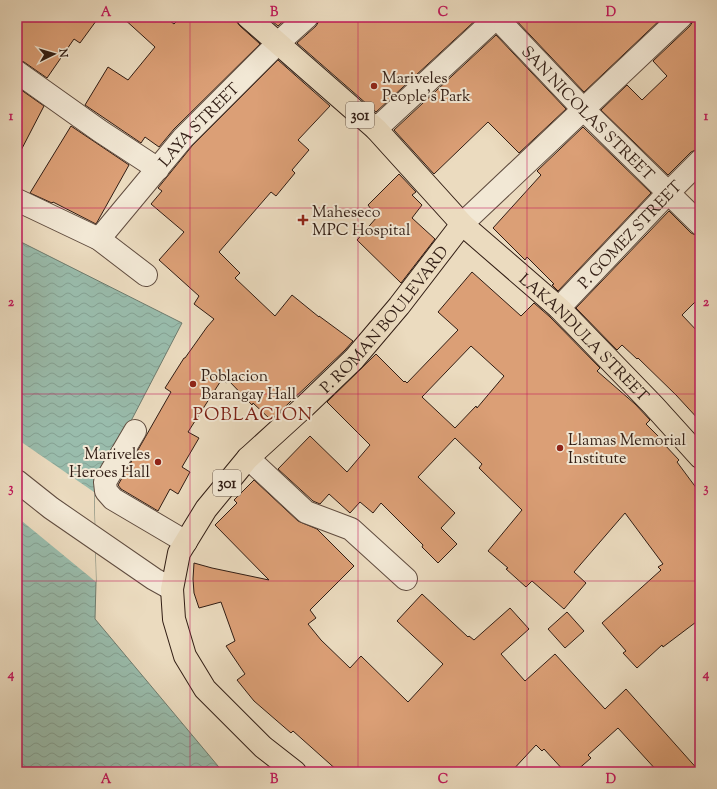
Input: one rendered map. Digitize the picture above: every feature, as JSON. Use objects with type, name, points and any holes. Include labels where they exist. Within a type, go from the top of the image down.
[{"type":"main road","name":"301","points":[[248,17],[376,129],[462,224]]},
{"type":"main road","name":"LAKANDULA STREET","points":[[462,224],[559,308],[653,405],[700,457]]},
{"type":"main road","name":"P. ROMAN BOULEVARD","points":[[295,772],[263,747],[205,688],[185,656],[174,620],[172,589],[179,553],[206,509],[248,458],[354,359],[399,306],[462,224]]},
{"type":"street","name":"LAYA STREET","points":[[100,239],[183,138],[278,43],[307,17]]},
{"type":"street","points":[[376,129],[497,17]]},
{"type":"street","name":"SAN NICOLAS STREET","points":[[497,17],[583,109],[700,224]]},
{"type":"street","points":[[462,224],[681,17]]},
{"type":"street","points":[[17,72],[100,131],[158,169]]},
{"type":"street","name":"P. GOMEZ STREET","points":[[559,308],[700,160]]},
{"type":"street","points":[[17,200],[100,239],[146,275]]},
{"type":"street","points":[[135,431],[105,482],[106,491],[113,498],[186,542]]},
{"type":"street","points":[[248,458],[306,512],[352,529],[406,579]]},
{"type":"street","points":[[17,481],[51,508],[154,579],[172,589]]},
{"type":"water","points":[[17,240],[182,323],[94,492],[96,582],[95,619],[223,772],[17,772]]},
{"type":"pier","points":[[17,439],[94,492],[96,582],[17,517]]},
{"type":"building","points":[[17,17],[99,17],[80,43],[74,39],[47,78],[24,62],[17,60]]},
{"type":"building","points":[[122,17],[165,17],[174,24],[181,17],[236,17],[236,21],[240,26],[260,44],[174,129],[159,147],[145,137],[141,143],[85,105],[108,67],[128,80],[155,47]]},
{"type":"building","points":[[267,17],[288,17],[278,26]]},
{"type":"building","name":"Mariveles People's Park","points":[[319,17],[479,17],[376,112],[297,43],[316,26],[319,21]]},
{"type":"building","points":[[513,17],[663,17],[584,92]]},
{"type":"building","points":[[693,17],[700,17],[700,148],[691,152],[668,175],[601,110],[627,85],[642,100],[667,76],[653,61],[690,26],[693,21]]},
{"type":"building","points":[[496,35],[566,109],[519,153],[488,122],[434,174],[394,130]]},
{"type":"building","points":[[278,60],[330,106],[298,140],[309,150],[292,170],[295,173],[276,196],[271,192],[219,252],[240,273],[235,278],[275,316],[292,295],[319,317],[353,341],[271,420],[253,403],[252,405],[229,381],[227,383],[222,379],[188,432],[199,438],[182,467],[190,472],[178,494],[170,489],[158,511],[121,489],[118,485],[171,392],[165,388],[184,358],[214,319],[194,304],[199,296],[159,260],[184,232],[151,204],[162,191],[158,188],[192,146]]},
{"type":"building","points":[[17,87],[44,106],[17,158]]},
{"type":"building","points":[[71,126],[129,165],[96,224],[53,202],[52,203],[30,193]]},
{"type":"building","points":[[583,127],[651,193],[558,291],[552,285],[554,284],[527,257],[525,260],[493,228],[541,175],[537,171]]},
{"type":"building","points":[[399,174],[416,192],[412,195],[422,205],[412,218],[435,239],[401,283],[357,240],[377,217],[368,205]]},
{"type":"building","points":[[669,211],[691,233],[700,237],[700,297],[682,315],[700,334],[700,421],[638,358],[637,359],[622,345],[617,350],[576,308]]},
{"type":"building","points":[[472,272],[521,316],[534,303],[550,317],[600,368],[597,371],[635,404],[650,420],[646,424],[679,460],[677,462],[700,493],[700,619],[663,647],[662,645],[637,668],[623,653],[626,651],[602,623],[661,570],[658,567],[663,564],[625,513],[574,572],[586,583],[564,609],[532,581],[526,587],[506,569],[508,568],[488,551],[522,510],[479,468],[482,464],[455,438],[418,477],[455,513],[441,528],[457,544],[438,563],[422,547],[423,545],[381,503],[373,513],[360,502],[350,513],[329,494],[320,504],[313,501],[278,469],[310,436],[347,472],[370,445],[327,402],[376,354],[404,382],[405,381],[407,383],[458,330],[438,312]],"holes":[[[471,346],[504,376],[477,408],[476,406],[455,428],[422,397]]]},
{"type":"building","points":[[254,480],[298,521],[317,529],[354,566],[310,610],[316,618],[308,624],[321,640],[350,668],[361,656],[408,702],[443,664],[397,621],[422,594],[468,637],[469,636],[474,640],[510,608],[529,629],[501,654],[525,681],[555,654],[605,709],[626,689],[700,772],[658,772],[618,728],[588,755],[591,758],[575,772],[565,772],[544,749],[542,751],[536,745],[511,772],[339,772],[293,731],[291,733],[254,701],[237,680],[245,674],[226,646],[235,641],[221,602],[199,608],[194,593],[194,563],[269,580],[215,525],[237,503],[234,500]]},
{"type":"building","points":[[567,612],[584,631],[565,648],[548,629]]},
{"type":"place","name":"Mariveles People's Park","points":[[374,86]]},
{"type":"place","name":"Maheseco MPC Hospital","points":[[303,220]]},
{"type":"place","name":"Poblacion Barangay Hall","points":[[193,384]]},
{"type":"place","name":"Llamas Memorial Institute","points":[[560,448]]},
{"type":"place","name":"Mariveles Heroes Hall","points":[[158,462]]},
{"type":"district","name":"POBLACION","points":[[253,414]]}]
